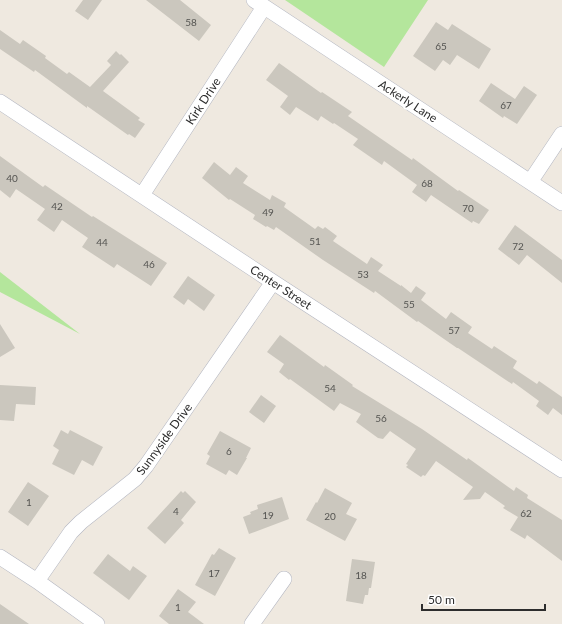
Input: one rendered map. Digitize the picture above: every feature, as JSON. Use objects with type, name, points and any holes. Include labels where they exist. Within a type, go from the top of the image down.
[{"type":"street","name":"Ackerly Lane","points":[[259,4],[562,202]]},
{"type":"street","name":"Kirk Drive","points":[[142,195],[259,4]]},
{"type":"street","name":"Center Street","points":[[0,102],[562,470]]},
{"type":"street","points":[[530,182],[562,134]]},
{"type":"street","name":"Sunnyside Drive","points":[[37,581],[71,532],[81,522],[135,479],[146,466],[273,282]]},
{"type":"street","points":[[0,557],[37,581],[97,624]]},
{"type":"street","points":[[252,624],[284,579]]},
{"type":"green space","points":[[285,0],[428,0],[384,67]]},
{"type":"green space","points":[[0,272],[80,334],[0,292]]},
{"type":"building","points":[[83,0],[102,0],[88,20],[75,11]]},
{"type":"building","points":[[146,0],[180,0],[211,25],[199,41]]},
{"type":"building","points":[[436,22],[448,30],[452,24],[491,49],[479,69],[457,55],[450,65],[443,60],[435,71],[413,56]]},
{"type":"building","points":[[0,30],[20,44],[23,40],[46,56],[45,58],[67,74],[69,72],[90,87],[111,65],[107,61],[116,51],[120,55],[121,54],[129,62],[103,91],[140,118],[138,120],[145,124],[135,138],[129,134],[128,135],[87,106],[87,108],[35,70],[34,72],[0,49]]},
{"type":"building","points":[[279,63],[321,93],[322,92],[352,112],[348,116],[412,160],[413,158],[458,191],[459,190],[489,210],[479,224],[473,221],[472,223],[431,195],[426,202],[412,192],[417,185],[384,161],[382,165],[353,145],[358,139],[334,123],[333,124],[321,116],[318,121],[296,107],[290,115],[280,107],[288,96],[266,80]]},
{"type":"building","points":[[491,83],[515,99],[524,86],[537,95],[517,124],[504,116],[503,118],[479,101]]},
{"type":"building","points":[[0,156],[43,187],[45,185],[92,217],[93,216],[167,263],[151,286],[117,264],[114,268],[82,247],[88,238],[62,220],[54,232],[37,220],[45,209],[16,189],[10,198],[0,190]]},
{"type":"building","points":[[214,162],[230,175],[236,167],[248,176],[243,183],[270,200],[272,195],[286,203],[284,207],[315,229],[318,226],[323,229],[325,227],[337,236],[333,241],[367,264],[371,257],[383,265],[378,271],[411,293],[416,286],[426,293],[421,300],[446,319],[451,312],[472,327],[468,333],[492,349],[494,346],[517,361],[513,368],[537,384],[539,381],[562,397],[562,415],[553,408],[548,415],[536,406],[539,401],[513,382],[512,384],[418,321],[417,322],[375,291],[374,293],[276,227],[274,230],[253,219],[255,215],[230,199],[229,200],[202,178]]},
{"type":"building","points":[[515,225],[562,260],[562,283],[527,255],[519,265],[498,249]]},
{"type":"building","points":[[188,276],[215,295],[204,311],[188,299],[184,305],[173,297]]},
{"type":"building","points":[[0,324],[15,348],[0,357]]},
{"type":"building","points":[[280,335],[324,367],[325,365],[353,385],[352,386],[422,429],[467,460],[468,458],[514,491],[516,487],[528,495],[527,498],[562,520],[562,561],[527,535],[525,539],[510,530],[518,517],[503,508],[505,506],[485,492],[480,499],[463,500],[473,487],[436,461],[425,476],[423,475],[421,477],[406,467],[408,465],[406,464],[416,449],[390,431],[383,439],[378,438],[356,422],[361,414],[340,403],[334,411],[279,372],[284,364],[267,352]]},
{"type":"building","points":[[0,385],[36,387],[35,405],[16,404],[14,421],[0,420]]},
{"type":"building","points":[[261,395],[276,406],[264,423],[249,412]]},
{"type":"building","points":[[61,430],[68,434],[70,430],[103,447],[93,466],[82,460],[74,475],[52,464],[59,450],[53,446]]},
{"type":"building","points":[[220,431],[251,448],[237,475],[229,470],[226,475],[206,464],[210,456],[207,454]]},
{"type":"building","points":[[28,482],[49,496],[28,526],[8,512]]},
{"type":"building","points":[[325,488],[352,503],[346,514],[357,519],[345,541],[306,520]]},
{"type":"building","points":[[181,491],[183,493],[185,491],[196,502],[181,520],[184,523],[165,544],[147,528]]},
{"type":"building","points":[[282,497],[289,519],[249,534],[243,517],[258,509],[257,505]]},
{"type":"building","points":[[219,548],[236,558],[215,596],[195,585],[212,554],[214,555]]},
{"type":"building","points":[[108,554],[130,571],[133,566],[147,576],[129,600],[93,573]]},
{"type":"building","points":[[352,559],[375,562],[371,588],[369,588],[368,595],[365,595],[363,604],[346,601]]},
{"type":"building","points":[[178,589],[196,602],[188,612],[204,624],[169,624],[159,616]]},
{"type":"building","points":[[0,604],[29,624],[0,624]]}]
